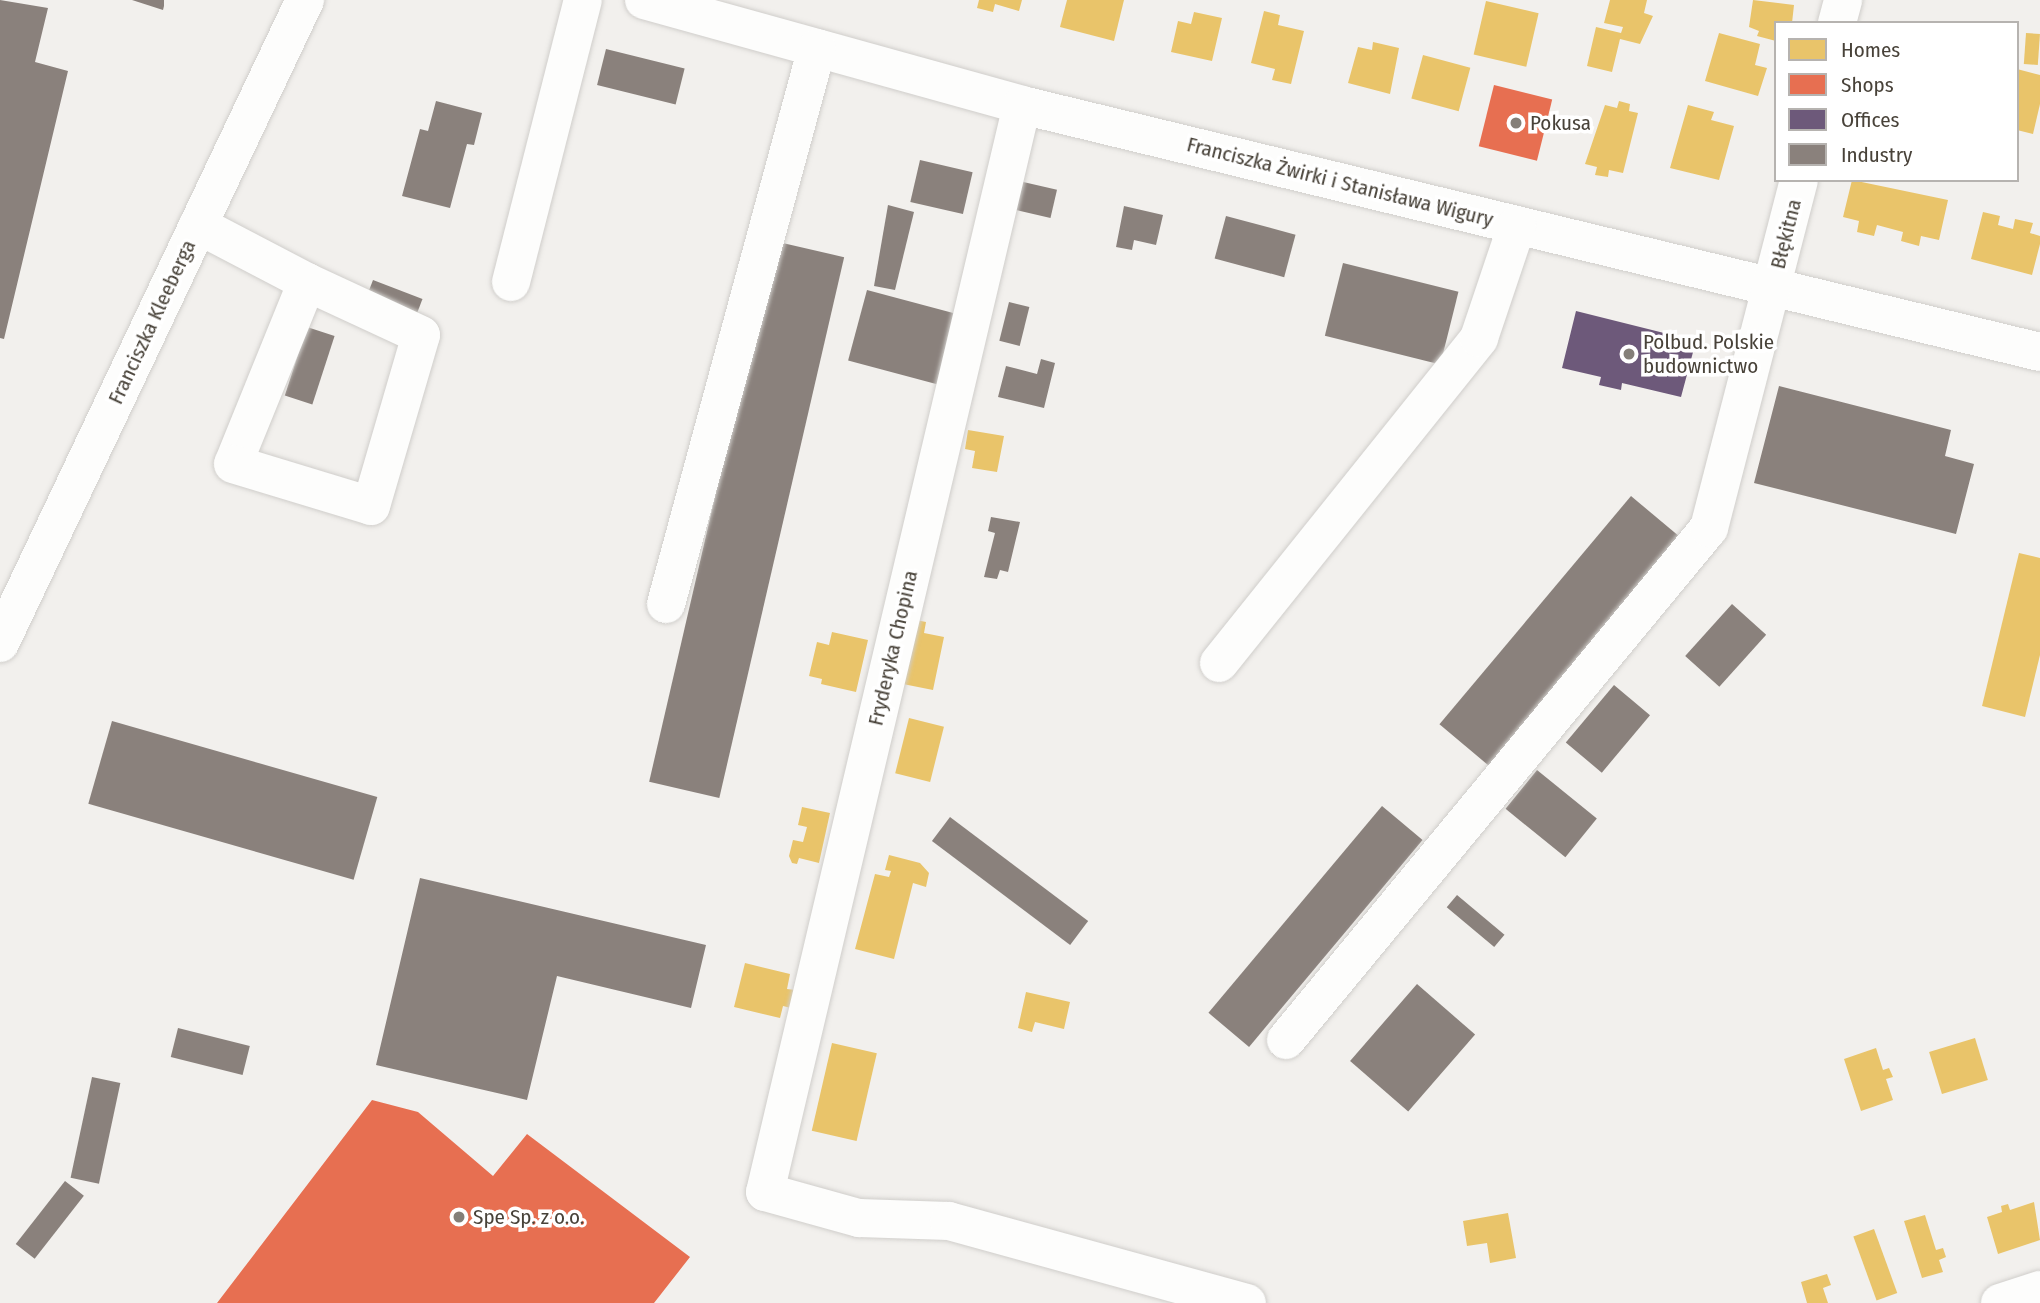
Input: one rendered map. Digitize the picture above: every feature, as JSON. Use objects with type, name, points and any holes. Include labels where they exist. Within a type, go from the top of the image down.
[{"type":"street","name":"Franciszka Kleeberga","points":[[0,643],[305,0]]},
{"type":"street","points":[[511,282],[583,0]]},
{"type":"street","name":"Franciszka Żwirki i Stanisława Wigury","points":[[644,0],[1022,105],[2040,352]]},
{"type":"street","points":[[1838,21],[1843,0]]},
{"type":"street","points":[[666,604],[817,48]]},
{"type":"street","name":"Fryderyka Chopina","points":[[1022,105],[765,1192],[859,1218],[949,1221],[1247,1303]]},
{"type":"street","name":"Błękitna","points":[[1286,1040],[1709,528],[1799,182]]},
{"type":"street","points":[[198,225],[307,282],[421,335],[371,506],[233,464],[307,282]]},
{"type":"street","points":[[1219,663],[1479,338],[1517,225]]},
{"type":"street","points":[[2000,1303],[2040,1290]]},
{"type":"building: Homes","points":[[979,0],[1022,0],[1019,11],[995,4],[993,12],[977,8]]},
{"type":"building: Homes","points":[[1067,0],[1124,0],[1114,41],[1060,27]]},
{"type":"building: Homes","points":[[1610,0],[1647,0],[1644,13],[1653,16],[1640,44],[1620,39],[1612,72],[1587,66],[1596,27],[1621,33],[1623,27],[1604,23]]},
{"type":"building: Homes","points":[[1753,0],[1794,5],[1792,21],[1774,21],[1774,40],[1757,36],[1759,31],[1749,27]]},
{"type":"building: Homes","points":[[1486,1],[1539,13],[1526,67],[1474,55]]},
{"type":"building: Homes","points":[[1264,11],[1280,15],[1278,25],[1304,31],[1291,84],[1272,80],[1275,69],[1251,63]]},
{"type":"building: Homes","points":[[1194,12],[1222,18],[1212,61],[1171,52],[1178,21],[1191,24]]},
{"type":"building: Homes","points":[[1719,33],[1760,44],[1755,65],[1767,68],[1758,96],[1705,81]]},
{"type":"building: Homes","points":[[2026,33],[2040,34],[2038,65],[2024,64]]},
{"type":"building: Homes","points":[[1373,42],[1399,48],[1390,94],[1348,83],[1358,47],[1372,50]]},
{"type":"building: Homes","points":[[1423,55],[1470,68],[1459,111],[1411,98]]},
{"type":"building: Homes","points":[[2019,70],[2040,75],[2040,104],[2033,134],[2019,130]]},
{"type":"building: Homes","points":[[1619,101],[1630,104],[1629,111],[1638,113],[1623,173],[1609,170],[1608,177],[1595,175],[1597,167],[1585,164],[1605,105],[1617,108]]},
{"type":"building: Homes","points":[[1688,105],[1714,112],[1711,120],[1734,126],[1719,180],[1670,168]]},
{"type":"building: Homes","points":[[1852,182],[1948,200],[1939,240],[1921,236],[1919,246],[1901,241],[1903,232],[1877,225],[1874,236],[1857,232],[1859,221],[1843,217]]},
{"type":"building: Homes","points":[[1983,212],[2000,216],[1998,225],[2013,229],[2015,219],[2033,223],[2030,233],[2040,236],[2040,244],[2032,275],[1971,259]]},
{"type":"building: Homes","points":[[968,430],[1004,436],[997,472],[972,468],[975,451],[965,449]]},
{"type":"building: Homes","points":[[2019,553],[2040,558],[2040,655],[2025,717],[1982,706]]},
{"type":"building: Homes","points":[[911,619],[926,622],[924,633],[944,637],[933,690],[898,683]]},
{"type":"building: Homes","points":[[832,632],[868,640],[856,692],[821,684],[822,679],[809,676],[817,642],[829,645]]},
{"type":"building: Homes","points":[[909,718],[944,727],[930,782],[895,773]]},
{"type":"building: Homes","points":[[802,807],[830,813],[819,863],[799,858],[797,864],[792,863],[789,856],[793,840],[803,842],[807,827],[798,825]]},
{"type":"building: Homes","points":[[889,855],[920,863],[929,873],[926,887],[913,883],[894,959],[855,949],[875,874],[889,877],[891,871],[885,870]]},
{"type":"building: Homes","points":[[745,963],[790,974],[787,989],[795,990],[791,1008],[783,1006],[780,1018],[734,1007]]},
{"type":"building: Homes","points":[[1026,992],[1070,1002],[1064,1029],[1035,1022],[1032,1032],[1018,1028]]},
{"type":"building: Homes","points":[[1975,1038],[1988,1080],[1942,1094],[1929,1052]]},
{"type":"building: Homes","points":[[832,1043],[877,1053],[857,1141],[812,1131]]},
{"type":"building: Homes","points":[[1876,1048],[1883,1070],[1889,1068],[1893,1077],[1886,1079],[1893,1100],[1861,1111],[1844,1059]]},
{"type":"building: Homes","points":[[2034,1202],[2040,1240],[1998,1254],[1987,1217],[2002,1212],[2001,1206],[2008,1204],[2010,1210]]},
{"type":"building: Homes","points":[[1508,1213],[1516,1258],[1490,1263],[1487,1243],[1467,1246],[1463,1221]]},
{"type":"building: Homes","points":[[1925,1215],[1936,1250],[1943,1248],[1946,1257],[1939,1260],[1943,1272],[1922,1278],[1904,1221]]},
{"type":"building: Homes","points":[[1874,1229],[1897,1293],[1877,1300],[1853,1237]]},
{"type":"building: Homes","points":[[1827,1274],[1831,1285],[1823,1288],[1828,1303],[1807,1303],[1801,1282]]},
{"type":"building: Shops","name":"Pokusa","points":[[1494,85],[1552,100],[1537,161],[1479,146]]},
{"type":"building: Shops","name":"Spe Sp. z o.o.","points":[[372,1100],[418,1112],[493,1176],[527,1134],[690,1257],[654,1303],[217,1303]]},
{"type":"building: Offices","name":"Polbud. Polskie budownictwo","points":[[1576,311],[1696,341],[1681,397],[1622,383],[1621,390],[1599,385],[1601,377],[1562,368]]},
{"type":"building: Industry","points":[[0,0],[48,8],[35,62],[68,71],[4,339],[0,338]]},
{"type":"building: Industry","points":[[132,0],[164,0],[163,10]]},
{"type":"building: Industry","points":[[606,49],[685,69],[676,104],[597,85]]},
{"type":"building: Industry","points":[[436,101],[482,113],[474,145],[467,144],[450,208],[402,196],[420,129],[428,131]]},
{"type":"building: Industry","points":[[920,160],[973,172],[963,214],[910,202]]},
{"type":"building: Industry","points":[[1019,181],[1057,190],[1050,218],[1012,209]]},
{"type":"building: Industry","points":[[888,205],[914,212],[895,290],[874,286]]},
{"type":"building: Industry","points":[[1124,206],[1163,215],[1156,245],[1134,240],[1132,250],[1116,247]]},
{"type":"building: Industry","points":[[1226,216],[1296,235],[1284,277],[1215,259]]},
{"type":"building: Industry","points":[[774,241],[844,257],[719,798],[649,782]]},
{"type":"building: Industry","points":[[1343,263],[1458,292],[1440,365],[1325,336]]},
{"type":"building: Industry","points":[[373,280],[422,299],[414,321],[364,302]]},
{"type":"building: Industry","points":[[867,290],[957,314],[938,385],[848,361]]},
{"type":"building: Industry","points":[[1009,302],[1029,307],[1020,346],[999,341]]},
{"type":"building: Industry","points":[[307,327],[335,336],[312,404],[285,395]]},
{"type":"building: Industry","points":[[1041,359],[1055,363],[1044,408],[998,397],[1006,366],[1037,374]]},
{"type":"building: Industry","points":[[1779,386],[1951,430],[1945,456],[1974,464],[1956,534],[1754,483]]},
{"type":"building: Industry","points":[[1631,496],[1684,540],[1492,769],[1439,724]]},
{"type":"building: Industry","points":[[991,517],[1020,522],[1008,572],[1000,570],[997,579],[984,577],[995,533],[988,531]]},
{"type":"building: Industry","points":[[1732,604],[1766,635],[1719,687],[1685,656]]},
{"type":"building: Industry","points":[[1614,685],[1650,715],[1602,773],[1566,742]]},
{"type":"building: Industry","points":[[112,721],[377,797],[354,880],[88,804]]},
{"type":"building: Industry","points":[[1537,770],[1597,818],[1565,857],[1506,809]]},
{"type":"building: Industry","points":[[1382,806],[1423,840],[1249,1047],[1208,1013]]},
{"type":"building: Industry","points":[[950,817],[1088,921],[1070,945],[932,841]]},
{"type":"building: Industry","points":[[420,878],[706,945],[691,1008],[557,976],[527,1100],[376,1065]]},
{"type":"building: Industry","points":[[1457,895],[1504,935],[1494,947],[1447,907]]},
{"type":"building: Industry","points":[[1417,984],[1475,1035],[1408,1111],[1350,1061]]},
{"type":"building: Industry","points":[[178,1028],[250,1046],[243,1075],[171,1057]]},
{"type":"building: Industry","points":[[92,1077],[120,1083],[99,1184],[71,1178]]},
{"type":"building: Industry","points":[[65,1181],[84,1196],[35,1259],[16,1244]]},
{"type":"place","name":"Pokusa","points":[[1516,123]]},
{"type":"place","name":"Polbud. Polskie budownictwo","points":[[1629,354]]},
{"type":"place","name":"Spe Sp. z o.o.","points":[[459,1217]]}]
